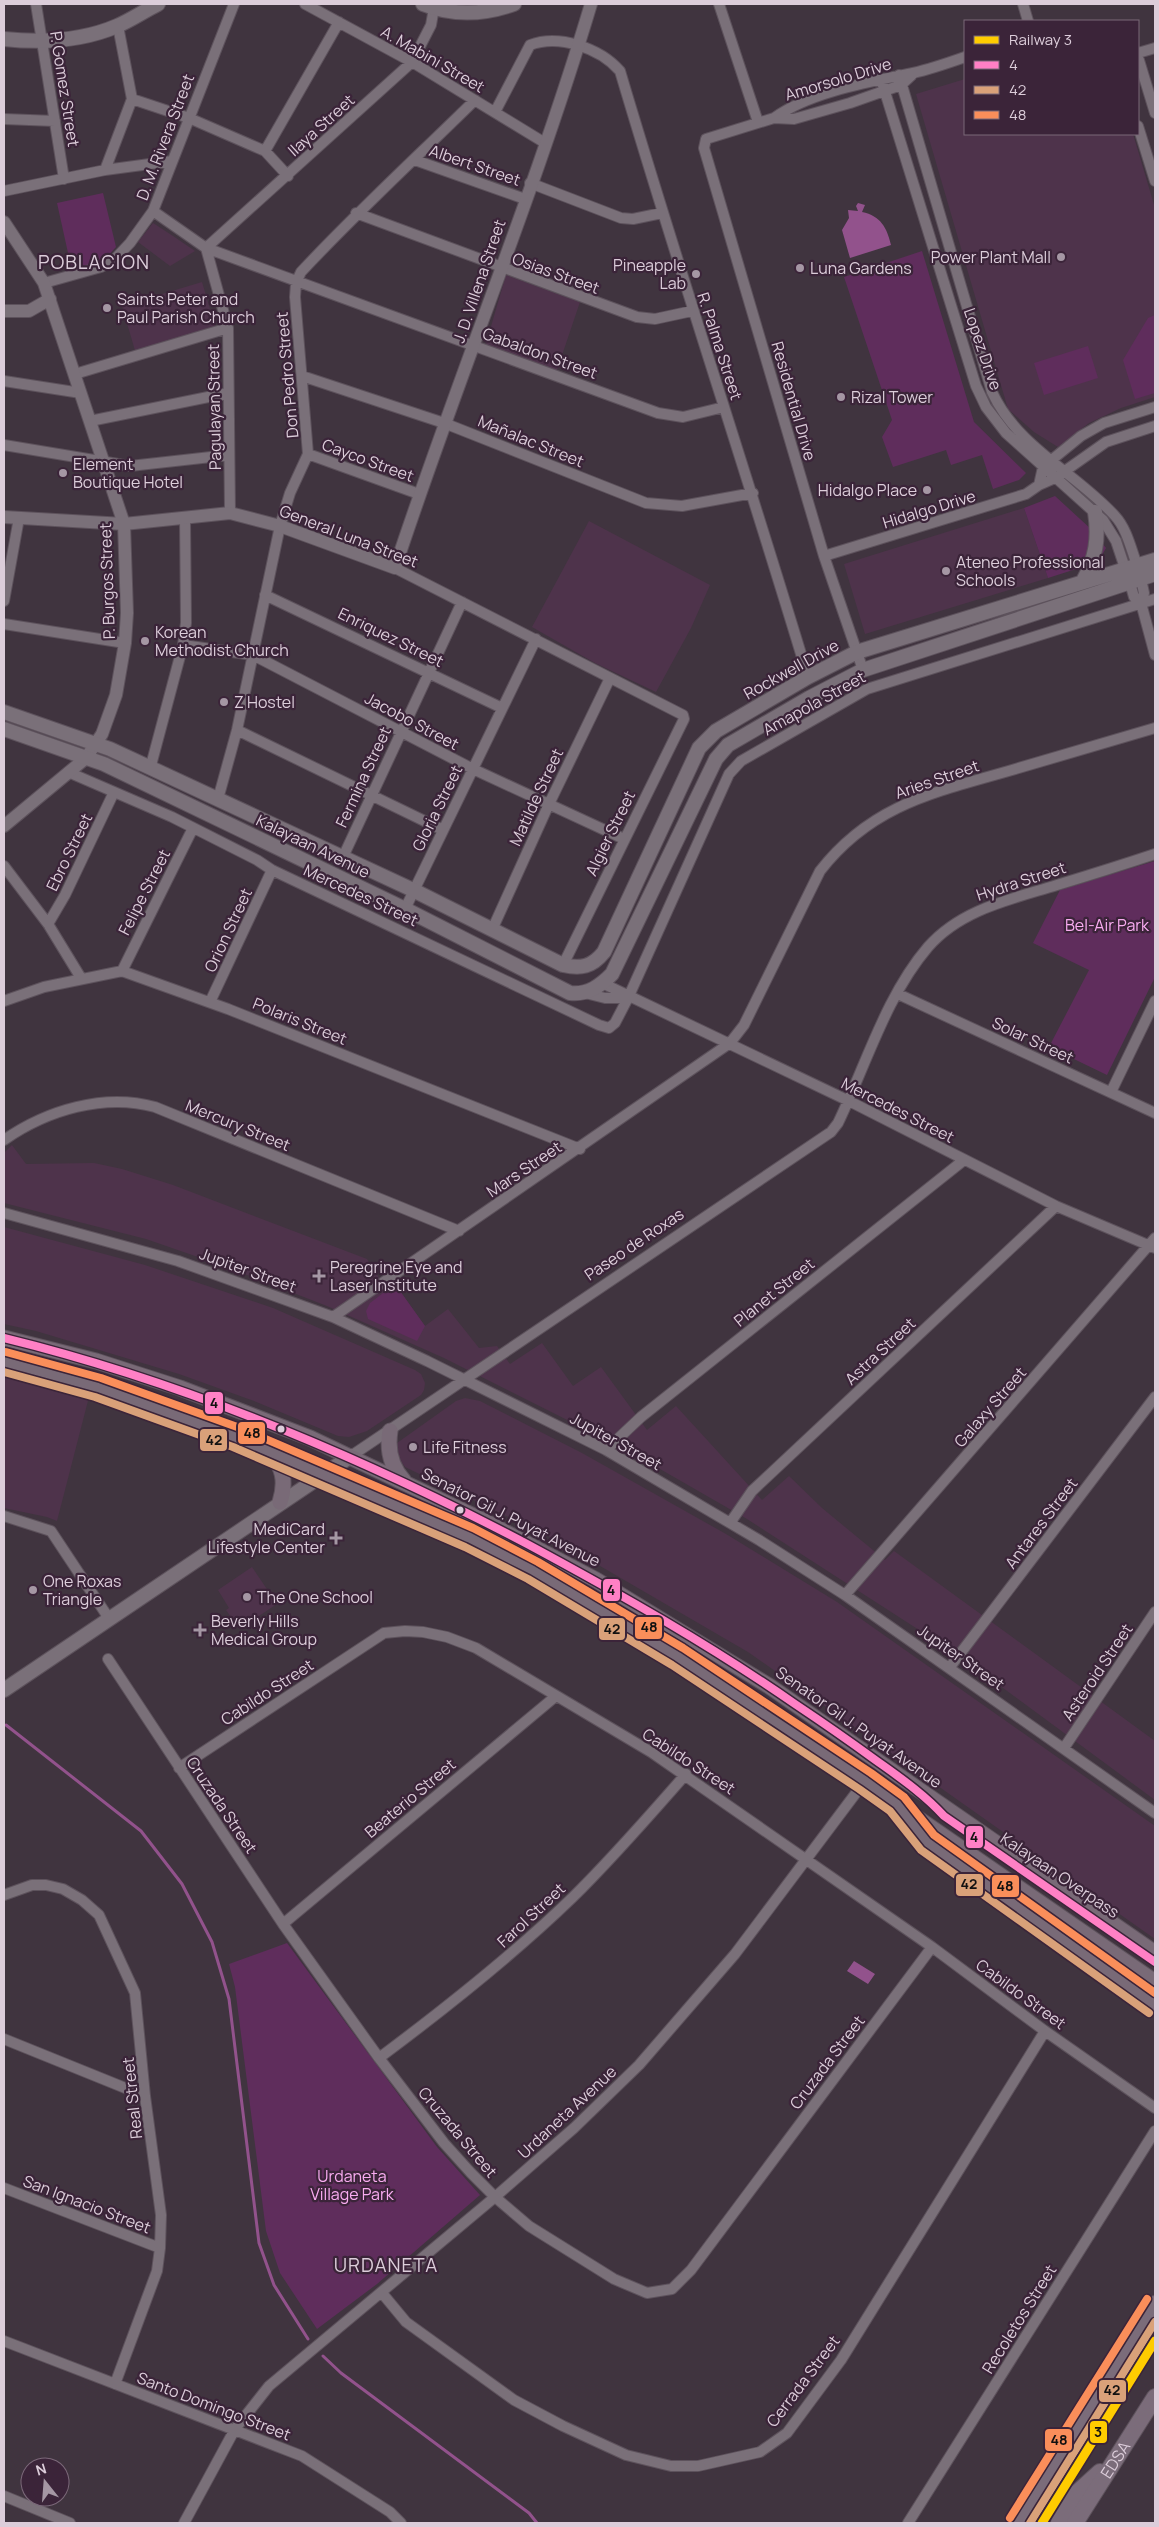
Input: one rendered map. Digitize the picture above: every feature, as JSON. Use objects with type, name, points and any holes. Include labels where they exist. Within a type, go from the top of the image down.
[{"type":"highway","points":[[1018,2523],[1155,2304]]},
{"type":"highway","name":"EDSA","points":[[1067,2520],[1078,2492],[1116,2457],[1155,2397]]},
{"type":"main road","points":[[4,39],[43,41],[73,38],[118,26],[158,4]]},
{"type":"main road","points":[[429,6],[452,13],[493,11],[514,4]]},
{"type":"main road","points":[[1082,581],[1092,565],[1097,548],[1098,530],[1095,512]]},
{"type":"main road","name":"Rockwell Drive","points":[[577,968],[589,966],[604,952],[699,748],[716,731],[808,677],[857,652],[1155,560]]},
{"type":"main road","points":[[585,993],[602,983],[612,974],[721,752],[728,745],[809,698],[863,670],[1155,574]]},
{"type":"main road","name":"Kalayaan Avenue","points":[[4,712],[96,744],[413,890],[562,965],[577,968]]},
{"type":"main road","name":"Kalayaan Avenue","points":[[4,729],[104,764],[405,909],[570,993],[585,993]]},
{"type":"main road","points":[[562,965],[602,983]]},
{"type":"main road","name":"Senator Gil J. Puyat Avenue","points":[[4,1338],[96,1361],[180,1388],[310,1438],[351,1456],[484,1522],[612,1590],[769,1686],[1155,1953]]},
{"type":"main road","points":[[4,1362],[163,1408],[259,1447],[325,1474],[482,1544],[583,1598],[671,1651],[865,1781],[896,1804],[928,1842],[1155,2005]]},
{"type":"main road","points":[[390,1431],[388,1442],[392,1462],[407,1484]]},
{"type":"main road","points":[[259,1447],[277,1462],[282,1473],[284,1488],[280,1502]]},
{"type":"main road","name":"Paseo de Roxas","points":[[4,1690],[110,1620],[280,1502],[351,1456]]},
{"type":"main road","name":"Kalayaan Overpass","points":[[926,1795],[944,1816],[970,1835],[1155,1962]]},
{"type":"main road","name":"Kalayaan Overpass","points":[[896,1804],[1155,1982]]},
{"type":"street","name":"P. Gomez Street","points":[[36,4],[64,179]]},
{"type":"street","name":"D. M. Rivera Street","points":[[44,283],[101,267],[114,260],[130,243],[153,210],[234,4]]},
{"type":"street","name":"A. Mabini Street","points":[[305,4],[412,62],[545,143]]},
{"type":"street","name":"J. D. Villena Street","points":[[395,568],[444,422],[474,345],[545,143],[591,4]]},
{"type":"street","points":[[719,4],[758,122]]},
{"type":"street","points":[[1023,4],[1028,20]]},
{"type":"street","name":"Ilaya Street","points":[[206,248],[288,176],[412,62],[431,25],[429,6]]},
{"type":"street","points":[[265,151],[338,22]]},
{"type":"street","points":[[105,170],[132,99],[118,26]]},
{"type":"street","points":[[495,112],[530,45],[549,41],[579,45]]},
{"type":"street","name":"R. Palma Street","points":[[579,45],[613,64],[620,71],[692,310],[752,492],[808,677]]},
{"type":"street","points":[[1139,53],[1155,48]]},
{"type":"street","name":"Amorsolo Drive","points":[[706,139],[774,118],[794,119],[884,91],[914,73],[964,57]]},
{"type":"street","points":[[1139,60],[1155,112]]},
{"type":"street","name":"Amorsolo Drive","points":[[774,118],[790,106],[881,79],[900,80]]},
{"type":"street","name":"Lopez Drive","points":[[881,79],[976,386],[993,418],[1059,475],[1095,512],[1112,533],[1131,567]]},
{"type":"street","name":"Lopez Drive","points":[[900,80],[992,392],[998,405],[1016,429],[1047,464]]},
{"type":"street","points":[[132,99],[189,118],[265,151],[288,176]]},
{"type":"street","points":[[296,283],[301,272],[356,213],[415,160],[475,100]]},
{"type":"street","points":[[4,119],[55,121]]},
{"type":"street","points":[[1139,129],[1155,181]]},
{"type":"street","name":"Residential Drive","points":[[706,139],[704,148],[824,556],[863,670]]},
{"type":"street","name":"Albert Street","points":[[415,160],[525,199]]},
{"type":"street","points":[[4,190],[105,170],[172,161]]},
{"type":"street","name":"Albert Street","points":[[530,183],[621,218],[633,219],[662,213]]},
{"type":"street","points":[[153,210],[206,248]]},
{"type":"street","name":"Osias Street","points":[[356,213],[501,269],[636,318],[655,319],[692,310]]},
{"type":"street","name":"P. Burgos Street","points":[[4,222],[44,283],[124,524],[127,613],[125,642],[116,695],[96,744],[86,758],[4,826]]},
{"type":"street","name":"Gabaldon Street","points":[[206,248],[296,283],[474,345],[658,413],[683,417],[724,407]]},
{"type":"street","name":"Pagulayan Street","points":[[206,248],[228,328],[230,513]]},
{"type":"street","name":"Don Pedro Street","points":[[218,799],[237,730],[280,526],[290,492],[308,454],[295,297],[296,283]]},
{"type":"street","points":[[4,311],[28,311],[50,299]]},
{"type":"street","points":[[75,374],[228,328]]},
{"type":"street","name":"Mañalac Street","points":[[302,376],[444,422],[646,503],[682,506],[752,492]]},
{"type":"street","points":[[4,381],[82,393]]},
{"type":"street","points":[[90,421],[228,392]]},
{"type":"street","points":[[1039,485],[1047,464],[1093,428],[1122,416],[1155,407]]},
{"type":"street","name":"Hidalgo Drive","points":[[824,556],[1026,494],[1059,475],[1106,442],[1155,426]]},
{"type":"street","points":[[4,445],[130,466],[230,455]]},
{"type":"street","name":"Cayco Street","points":[[308,454],[419,494]]},
{"type":"street","name":"Lopez Drive","points":[[1059,475],[1116,517],[1127,536],[1135,581]]},
{"type":"street","name":"General Luna Street","points":[[4,517],[124,524],[230,513],[280,526],[395,568],[683,715]]},
{"type":"street","points":[[4,601],[19,518]]},
{"type":"street","points":[[150,769],[183,644],[186,623],[185,518]]},
{"type":"street","points":[[1135,581],[1134,597],[1141,603],[1155,655]]},
{"type":"street","name":"Enriquez Street","points":[[265,594],[502,708]]},
{"type":"street","name":"Amapola Street","points":[[628,998],[729,774],[741,761],[866,689],[1155,599]]},
{"type":"street","name":"Fermina Street","points":[[342,857],[462,602]]},
{"type":"street","points":[[4,624],[125,642]]},
{"type":"street","name":"Gloria Street","points":[[405,909],[536,639]]},
{"type":"street","name":"Jacobo Street","points":[[183,644],[252,655],[473,769],[624,839]]},
{"type":"street","name":"Matilde Street","points":[[492,930],[549,804],[610,678]]},
{"type":"street","name":"Algier Street","points":[[562,965],[684,719],[683,715]]},
{"type":"street","name":"Aries Street","points":[[730,1043],[744,1025],[820,871],[836,851],[858,831],[884,814],[925,796],[1155,728]]},
{"type":"street","points":[[237,730],[443,830]]},
{"type":"street","name":"Mercedes Street","points":[[68,772],[193,828],[257,860],[272,870],[598,1026],[608,1028],[615,1023],[628,998]]},
{"type":"street","name":"Ebro Street","points":[[48,924],[65,895],[114,792]]},
{"type":"street","name":"Felipe Street","points":[[122,971],[193,828]]},
{"type":"street","name":"Hydra Street","points":[[849,1101],[898,994],[929,946],[952,926],[971,914],[991,905],[1155,854]]},
{"type":"street","points":[[4,866],[48,924],[81,978]]},
{"type":"street","name":"Orion Street","points":[[210,1002],[272,870]]},
{"type":"street","name":"Polaris Street","points":[[4,1001],[44,987],[122,971],[210,1002],[580,1149]]},
{"type":"street","name":"Mercedes Street","points":[[602,983],[628,998],[730,1043],[849,1101],[1056,1206],[1154,1244]]},
{"type":"street","name":"Mercedes Street","points":[[585,993],[605,998],[628,998]]},
{"type":"street","name":"Solar Street","points":[[898,994],[1155,1113]]},
{"type":"street","points":[[1111,1092],[1155,1001]]},
{"type":"street","name":"Mars Street","points":[[333,1317],[580,1149],[730,1043]]},
{"type":"street","name":"Paseo de Roxas","points":[[351,1456],[465,1381],[831,1132],[838,1123],[849,1101]]},
{"type":"street","name":"Mercury Street","points":[[4,1140],[38,1121],[95,1103],[138,1102],[155,1107],[459,1231]]},
{"type":"street","name":"Planet Street","points":[[606,1450],[641,1417],[964,1160]]},
{"type":"street","name":"Astra Street","points":[[730,1523],[752,1491],[1056,1206]]},
{"type":"street","name":"Jupiter Street","points":[[4,1213],[178,1261],[333,1317],[606,1450],[730,1523],[845,1595],[950,1667],[1155,1813]]},
{"type":"street","name":"Galaxy Street","points":[[845,1595],[1154,1244]]},
{"type":"street","name":"Antares Street","points":[[950,1667],[1155,1397]]},
{"type":"street","points":[[4,1516],[51,1531],[110,1620]]},
{"type":"street","name":"Asteroid Street","points":[[1064,1748],[1155,1612]]},
{"type":"street","name":"Cabildo Street","points":[[179,1768],[384,1633],[405,1631],[447,1637],[476,1648],[686,1774],[932,1947],[1045,2031],[1155,2108]]},
{"type":"street","name":"Cruzada Street","points":[[108,1659],[283,1924],[379,2058],[444,2144],[495,2197],[553,2243],[614,2280],[647,2293],[672,2289],[691,2270],[932,1947]]},
{"type":"street","name":"Beaterio Street","points":[[283,1924],[556,1696]]},
{"type":"street","name":"Farol Street","points":[[379,2058],[446,2008],[511,1954],[559,1910],[631,1837],[686,1774]]},
{"type":"street","name":"Urdaneta Avenue","points":[[184,2523],[235,2429],[269,2386],[495,2197],[574,2128],[639,2065],[735,1954],[865,1781]]},
{"type":"street","name":"Real Street","points":[[4,1895],[32,1886],[46,1885],[63,1890],[82,1900],[99,1915],[136,1994],[144,2096],[161,2215],[160,2248],[157,2271],[115,2384]]},
{"type":"street","name":"Cerrada Street","points":[[382,2293],[406,2322],[514,2400],[563,2426],[626,2454],[671,2466],[698,2466],[760,2452],[787,2433],[840,2360],[1045,2031]]},
{"type":"street","points":[[4,2039],[144,2096]]},
{"type":"street","name":"Recoletos Street","points":[[908,2523],[1155,2131]]},
{"type":"street","name":"San Ignacio Street","points":[[4,2188],[160,2248]]},
{"type":"street","name":"Santo Domingo Street","points":[[4,2341],[302,2456],[390,2512],[401,2523]]},
{"type":"street","points":[[4,2496],[70,2523]]},
{"type":"shaded area","name":"Power Plant Mall","points":[[964,79],[964,135],[1133,135],[1155,208],[1155,397],[1121,408],[1089,423],[1058,447],[1034,432],[1008,409],[916,94]]},
{"type":"shaded area","points":[[858,203],[865,205],[862,212],[874,216],[882,224],[891,245],[850,258],[842,230],[849,218],[848,210],[858,211],[856,206]]},
{"type":"shaded area","points":[[153,223],[195,251],[170,266],[138,242]]},
{"type":"shaded area","points":[[506,275],[580,302],[557,370],[485,347]]},
{"type":"shaded area","points":[[202,282],[216,329],[136,354],[122,306]]},
{"type":"shaded area","name":"Ateneo Professional Schools","points":[[1024,508],[1048,578],[865,634],[844,564]]},
{"type":"shaded area","points":[[589,521],[710,585],[691,628],[656,692],[595,663],[532,627]]},
{"type":"shaded area","points":[[12,1145],[26,1164],[94,1163],[122,1169],[173,1185],[367,1259],[387,1290],[395,1284],[425,1326],[448,1309],[479,1348],[497,1346],[510,1364],[542,1343],[573,1386],[601,1367],[647,1430],[676,1406],[762,1500],[789,1476],[822,1508],[885,1560],[894,1551],[1155,1741],[1155,1800],[961,1657],[747,1519],[627,1450],[444,1358],[327,1306],[224,1266],[146,1239],[4,1203],[4,1153]]},
{"type":"shaded area","points":[[4,1227],[145,1265],[273,1308],[415,1370],[421,1374],[425,1383],[424,1390],[421,1395],[367,1431],[349,1437],[338,1436],[254,1401],[179,1374],[36,1331],[4,1324]]},
{"type":"shaded area","points":[[4,1372],[90,1393],[57,1521],[47,1517],[4,1508]]},
{"type":"shaded area","points":[[465,1398],[480,1401],[582,1453],[726,1534],[837,1602],[1155,1826],[1155,1939],[748,1652],[552,1538],[405,1467],[396,1455],[397,1443],[456,1401]]},
{"type":"shaded area","name":"The One School","points":[[252,1567],[277,1604],[239,1629],[226,1610],[229,1608],[218,1590]]},
{"type":"shaded area","points":[[854,1961],[875,1974],[868,1984],[847,1971]]},
{"type":"green space","points":[[103,193],[116,247],[96,263],[72,271],[57,203]]},
{"type":"green space","points":[[922,251],[974,422],[1026,473],[1019,480],[993,489],[982,455],[951,465],[946,450],[893,467],[882,437],[892,420],[844,277]]},
{"type":"green space","points":[[1155,315],[1155,393],[1135,399],[1123,360],[1148,318]]},
{"type":"green space","points":[[1088,346],[1098,378],[1044,395],[1034,363]]},
{"type":"green space","points":[[1055,496],[1092,530],[1106,548],[1098,562],[1048,578],[1024,508]]},
{"type":"green space","name":"Bel-Air Park","points":[[1155,861],[1155,977],[1107,1075],[1049,1047],[1089,970],[1033,943],[1060,890]]},
{"type":"green space","points":[[395,1284],[425,1326],[417,1341],[368,1319],[366,1311],[370,1303]]},
{"type":"green space","name":"Urdaneta Village Park","points":[[287,1943],[437,2147],[480,2195],[377,2284],[317,2329],[280,2273],[266,2231],[235,1987],[229,1964]]},
{"type":"waterway","points":[[6,1725],[141,1831],[182,1884],[212,1942],[229,1999],[259,2243],[274,2285],[308,2339]]},
{"type":"waterway","points":[[323,2356],[341,2373],[529,2513],[537,2523]]},
{"type":"rail line","name":"3","points":[[1042,2523],[1155,2341]]},
{"type":"transit line","name":"4","points":[[4,1338],[73,1356],[140,1377],[273,1425],[402,1482],[529,1545],[664,1621],[763,1682],[902,1779],[944,1816],[1155,1962]]},
{"type":"transit line","name":"48","points":[[6,1352],[101,1378],[240,1428],[473,1528],[538,1562],[683,1648],[871,1773],[904,1797],[934,1835],[1155,1993]]},
{"type":"transit line","name":"42","points":[[4,1372],[95,1397],[233,1447],[465,1547],[528,1579],[672,1665],[859,1789],[890,1811],[921,1850],[1149,2013]]},
{"type":"transit line","name":"48","points":[[1010,2518],[1147,2299]]},
{"type":"transit line","name":"42","points":[[1030,2523],[1155,2322]]},
{"type":"place","name":"Power Plant Mall","points":[[1061,257]]},
{"type":"place","name":"Luna Gardens","points":[[800,268]]},
{"type":"place","name":"Pineapple Lab","points":[[696,274]]},
{"type":"place","name":"Saints Peter and Paul Parish Church","points":[[107,308]]},
{"type":"place","name":"Rizal Tower","points":[[841,397]]},
{"type":"place","name":"Element Boutique Hotel","points":[[63,473]]},
{"type":"place","name":"Hidalgo Place","points":[[927,490]]},
{"type":"place","name":"Ateneo Professional Schools","points":[[946,571]]},
{"type":"place","name":"Korean Methodist Church","points":[[145,641]]},
{"type":"place","name":"Z Hostel","points":[[224,702]]},
{"type":"place","name":"Peregrine Eye and Laser Institute","points":[[319,1276]]},
{"type":"place","name":"Life Fitness","points":[[413,1447]]},
{"type":"place","name":"MediCard Lifestyle Center","points":[[336,1538]]},
{"type":"place","name":"One Roxas Triangle","points":[[33,1590]]},
{"type":"place","name":"The One School","points":[[247,1597]]},
{"type":"place","name":"Beverly Hills Medical Group","points":[[200,1630]]},
{"type":"district","name":"POBLACION","points":[[94,262]]},
{"type":"district","name":"URDANETA","points":[[386,2265]]}]
